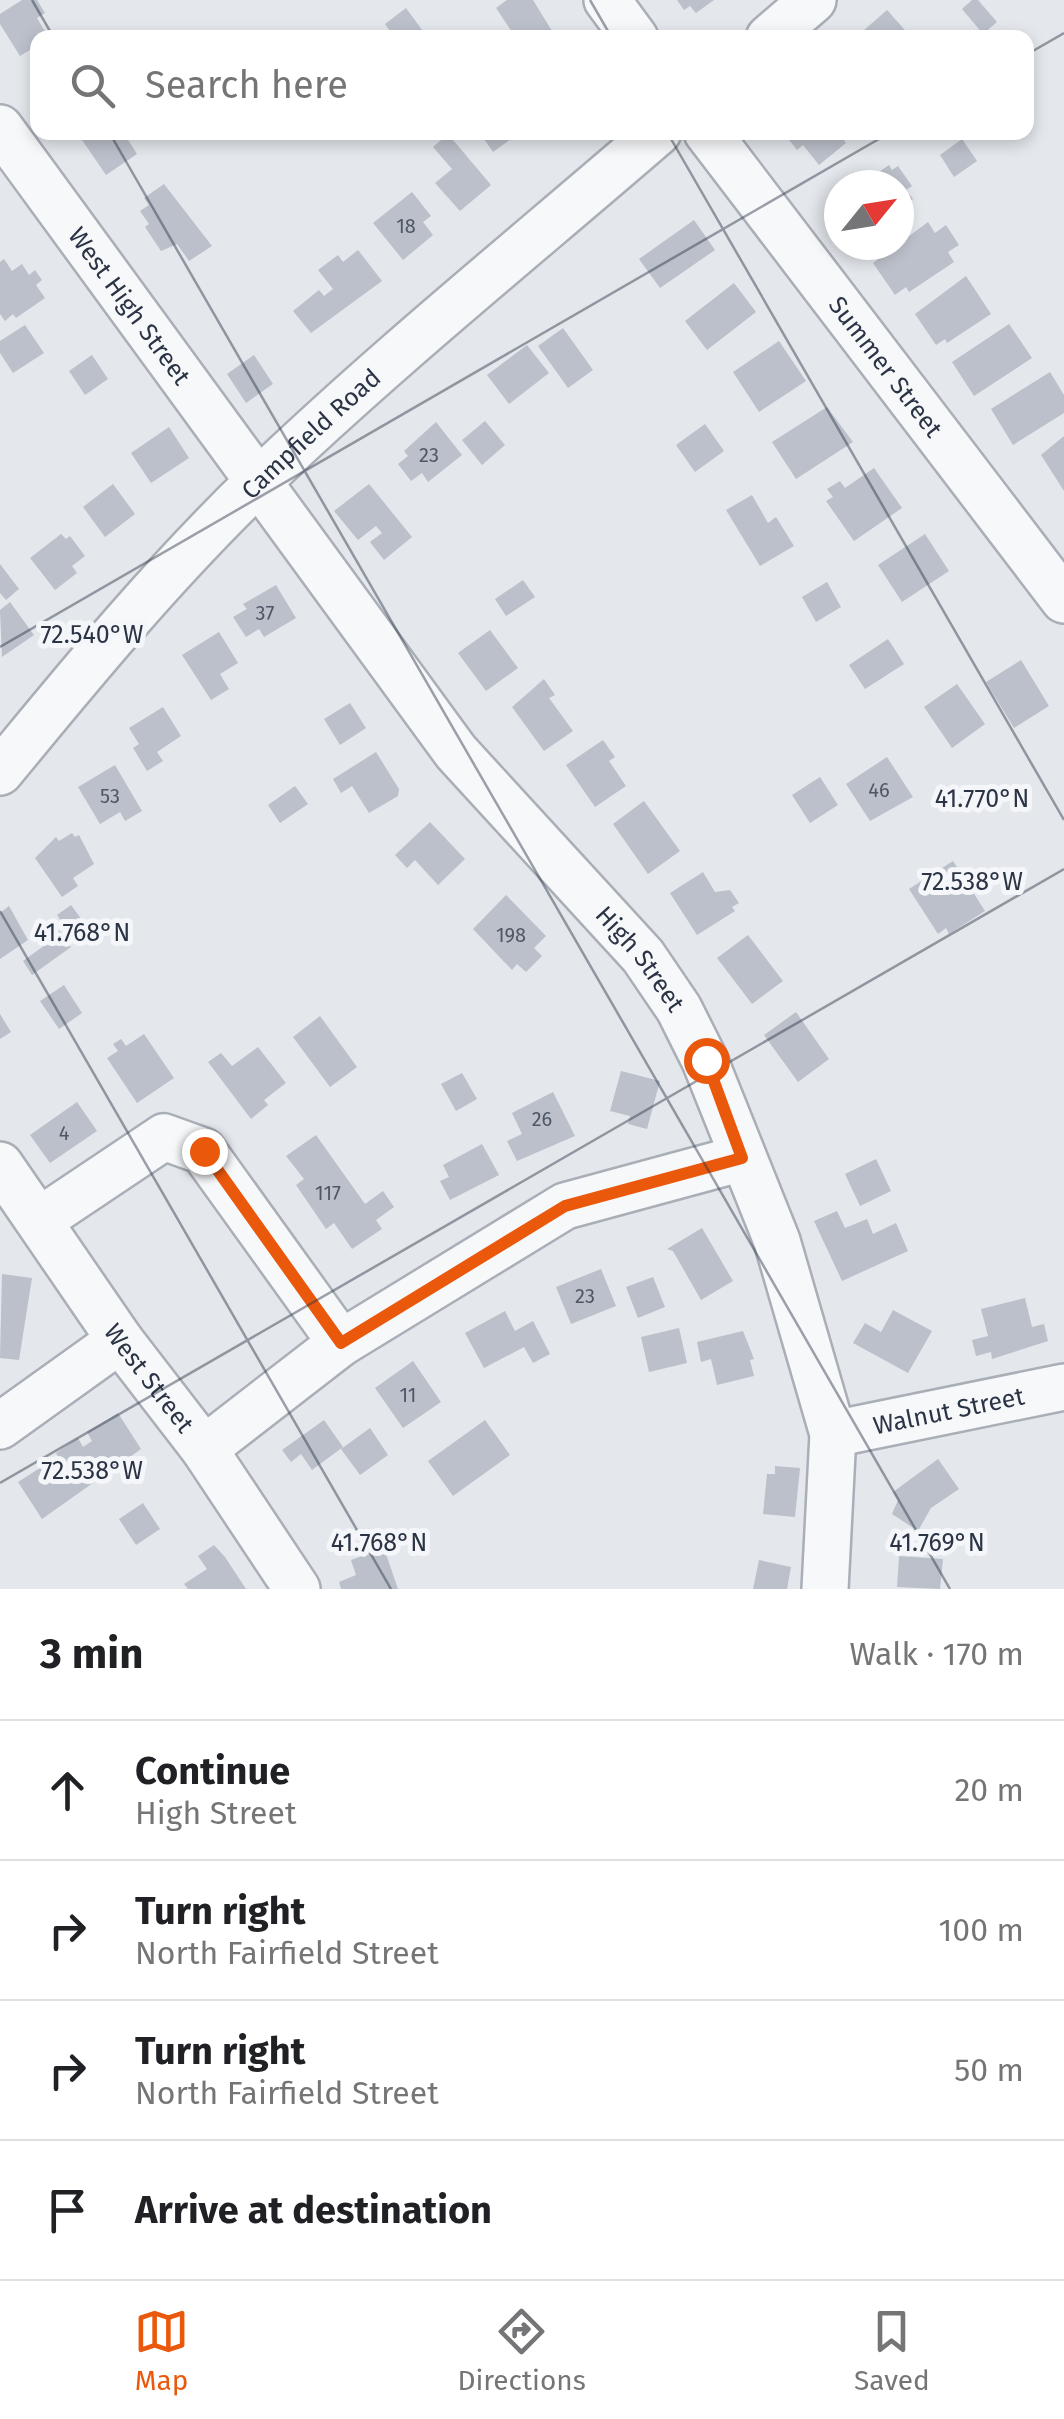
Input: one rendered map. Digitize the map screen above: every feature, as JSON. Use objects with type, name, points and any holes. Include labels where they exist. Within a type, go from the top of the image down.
[{"type":"street","points":[[607,0],[629,30]]},
{"type":"street","points":[[778,30],[813,0]]},
{"type":"street","name":"West High Street","points":[[0,128],[256,484]]},
{"type":"street","name":"Campfield Road","points":[[0,772],[114,633],[256,484],[649,140]]},
{"type":"street","name":"Summer Street","points":[[715,140],[1050,551],[1064,600]]},
{"type":"street","name":"High Street","points":[[256,484],[456,752],[644,956],[706,1060],[777,1241],[833,1434],[825,1589]]},
{"type":"street","points":[[40,1220],[164,1137],[204,1151],[341,1343]]},
{"type":"street","points":[[204,1450],[341,1343],[565,1206],[742,1158]]},
{"type":"street","name":"West Street","points":[[0,1165],[120,1340],[204,1450],[297,1589]]},
{"type":"street","points":[[0,1426],[120,1340]]},
{"type":"street","name":"Walnut Street","points":[[833,1434],[1064,1387]]},
{"type":"building","points":[[22,0],[37,0],[45,13],[37,18],[44,30],[30,30],[30,50],[20,56],[0,24],[0,14]]},
{"type":"building","points":[[507,0],[533,0],[551,30],[511,30],[496,8]]},
{"type":"building","points":[[677,0],[714,0],[696,13],[690,6],[684,10]]},
{"type":"building","points":[[978,0],[997,22],[988,30],[980,30],[962,9]]},
{"type":"building","points":[[406,8],[422,30],[389,30],[385,24]]},
{"type":"building","points":[[887,10],[905,30],[864,30]]},
{"type":"building","points":[[82,140],[128,140],[137,154],[106,175]]},
{"type":"building","points":[[441,140],[453,140],[491,185],[460,211],[435,183],[452,169],[433,147]]},
{"type":"building","points":[[485,140],[510,140],[493,152]]},
{"type":"building","points":[[789,140],[846,143],[819,165],[803,145],[797,150]]},
{"type":"building","points":[[963,140],[977,161],[954,177],[940,155]]},
{"type":"building","points":[[164,184],[212,246],[189,261],[177,244],[161,251],[145,227],[149,224],[140,211],[149,205],[144,198]]},
{"type":"building","points":[[412,192],[431,216],[423,222],[433,235],[403,260],[373,223]]},
{"type":"building","points":[[694,220],[715,250],[660,288],[639,259]]},
{"type":"building","points":[[928,222],[935,233],[946,225],[959,245],[948,252],[954,262],[909,292],[906,287],[895,295],[873,263],[914,260],[914,232]]},
{"type":"building","points":[[358,250],[382,281],[311,333],[293,311],[319,290],[324,296],[333,289],[318,270],[338,255],[343,262]]},
{"type":"building","points":[[4,259],[12,271],[22,264],[29,275],[35,270],[42,280],[36,285],[45,298],[5,321],[0,314],[0,262]]},
{"type":"building","points":[[966,276],[991,314],[947,343],[945,339],[936,345],[915,314]]},
{"type":"building","points":[[734,283],[756,312],[707,350],[685,321]]},
{"type":"building","points":[[1009,324],[1032,358],[974,396],[952,362]]},
{"type":"building","points":[[25,325],[44,353],[13,373],[0,353],[0,341]]},
{"type":"building","points":[[563,328],[593,370],[568,388],[538,346]]},
{"type":"building","points":[[779,341],[806,381],[759,412],[733,372]]},
{"type":"building","points":[[527,345],[549,373],[509,404],[487,375]]},
{"type":"building","points":[[92,355],[108,379],[85,395],[69,371]]},
{"type":"building","points":[[254,355],[273,384],[246,403],[227,374]]},
{"type":"building","points":[[1050,372],[1064,395],[1064,413],[1013,445],[991,409]]},
{"type":"building","points":[[827,407],[853,442],[796,479],[772,442]]},
{"type":"building","points":[[485,421],[505,445],[482,465],[462,440]]},
{"type":"building","points":[[436,422],[462,455],[428,482],[422,473],[411,481],[398,464],[408,456],[404,451]]},
{"type":"building","points":[[705,424],[724,451],[695,472],[676,445]]},
{"type":"building","points":[[169,427],[189,458],[151,483],[131,453]]},
{"type":"building","points":[[1064,436],[1064,491],[1041,455]]},
{"type":"building","points":[[874,468],[902,508],[854,541],[826,501],[833,497],[827,489],[840,481],[845,488]]},
{"type":"building","points":[[113,484],[135,514],[105,537],[83,507]]},
{"type":"building","points":[[369,484],[412,537],[384,560],[370,542],[382,533],[376,526],[358,540],[334,511]]},
{"type":"building","points":[[752,495],[768,523],[776,517],[794,546],[760,566],[726,510]]},
{"type":"building","points":[[61,534],[66,539],[70,536],[85,556],[72,566],[77,573],[55,590],[30,558]]},
{"type":"building","points":[[925,534],[949,571],[902,602],[878,565]]},
{"type":"building","points":[[0,564],[19,589],[6,600],[0,593]]},
{"type":"building","points":[[523,580],[535,597],[506,616],[495,599]]},
{"type":"building","points":[[827,582],[841,607],[816,622],[802,597]]},
{"type":"building","points":[[276,585],[296,618],[264,637],[259,629],[246,637],[233,617],[247,609],[243,604]]},
{"type":"building","points":[[10,602],[34,635],[2,657],[0,610]]},
{"type":"building","points":[[490,630],[518,668],[486,691],[458,653]]},
{"type":"building","points":[[219,632],[238,663],[220,674],[229,689],[211,700],[182,655]]},
{"type":"building","points":[[888,639],[904,664],[865,689],[849,665]]},
{"type":"building","points":[[1021,660],[1049,706],[1014,728],[986,682]]},
{"type":"building","points":[[544,679],[555,695],[549,698],[573,731],[544,751],[512,707]]},
{"type":"building","points":[[957,684],[985,724],[952,748],[924,707]]},
{"type":"building","points":[[350,703],[366,728],[340,745],[324,719]]},
{"type":"building","points":[[163,707],[181,736],[157,752],[163,761],[147,771],[133,748],[139,744],[129,728]]},
{"type":"building","points":[[603,740],[615,757],[609,761],[626,786],[595,807],[566,765]]},
{"type":"building","points":[[376,752],[399,789],[398,796],[369,813],[352,786],[341,793],[333,779]]},
{"type":"building","points":[[887,757],[913,797],[870,821],[846,784]]},
{"type":"building","points":[[115,765],[142,811],[125,821],[120,812],[100,824],[78,787]]},
{"type":"building","points":[[820,777],[838,805],[810,823],[792,795]]},
{"type":"building","points":[[295,786],[308,804],[280,823],[268,805]]},
{"type":"building","points":[[644,801],[680,851],[648,874],[613,824]]},
{"type":"building","points":[[430,822],[465,859],[438,885],[415,860],[407,868],[395,855]]},
{"type":"building","points":[[72,833],[75,837],[79,835],[94,864],[73,878],[78,886],[62,897],[35,858],[56,837],[59,841]]},
{"type":"building","points":[[953,861],[985,911],[949,934],[946,928],[938,934],[909,889]]},
{"type":"building","points":[[703,872],[715,892],[730,890],[739,903],[732,907],[735,911],[697,935],[670,893]]},
{"type":"building","points":[[506,895],[546,936],[534,948],[542,956],[526,972],[517,964],[512,970],[473,929]]},
{"type":"building","points":[[71,905],[90,931],[75,941],[57,915]]},
{"type":"building","points":[[9,906],[28,940],[0,959],[0,913]]},
{"type":"building","points":[[56,926],[71,947],[32,975],[23,961],[48,943],[43,936]]},
{"type":"building","points":[[748,935],[783,981],[752,1004],[717,958]]},
{"type":"building","points":[[64,985],[82,1013],[59,1029],[40,1001]]},
{"type":"building","points":[[796,1012],[829,1059],[798,1082],[764,1035]]},
{"type":"building","points":[[0,1014],[11,1032],[0,1039]]},
{"type":"building","points":[[320,1016],[357,1067],[330,1087],[293,1037]]},
{"type":"building","points":[[144,1034],[174,1078],[137,1103],[107,1058],[118,1051],[113,1044],[121,1039],[126,1046]]},
{"type":"building","points":[[258,1047],[286,1083],[264,1100],[268,1105],[251,1119],[208,1062],[221,1053],[232,1066]]},
{"type":"building","points":[[621,1071],[660,1081],[647,1129],[628,1124],[630,1116],[610,1111]]},
{"type":"building","points":[[462,1073],[477,1099],[456,1111],[441,1084]]},
{"type":"building","points":[[553,1092],[575,1136],[517,1161],[507,1141],[522,1134],[512,1113]]},
{"type":"building","points":[[77,1102],[97,1131],[50,1163],[30,1135]]},
{"type":"building","points":[[316,1135],[365,1204],[383,1191],[394,1207],[376,1220],[382,1229],[352,1249],[334,1223],[326,1229],[296,1185],[304,1179],[286,1156]]},
{"type":"building","points":[[482,1144],[499,1175],[450,1200],[440,1181],[449,1177],[443,1165]]},
{"type":"building","points":[[876,1159],[891,1191],[860,1206],[845,1174]]},
{"type":"building","points":[[837,1211],[845,1228],[867,1219],[873,1234],[896,1223],[908,1251],[842,1281],[814,1221]]},
{"type":"building","points":[[702,1228],[733,1281],[701,1300],[673,1251],[667,1249]]},
{"type":"building","points":[[601,1269],[616,1306],[571,1324],[556,1287]]},
{"type":"building","points":[[2,1274],[32,1278],[19,1360],[0,1358]]},
{"type":"building","points":[[653,1277],[665,1307],[638,1318],[626,1287]]},
{"type":"building","points":[[1025,1298],[1032,1327],[1044,1324],[1048,1341],[992,1359],[991,1352],[976,1356],[972,1340],[988,1336],[981,1309]]},
{"type":"building","points":[[893,1310],[932,1331],[908,1373],[853,1343],[865,1323],[881,1332]]},
{"type":"building","points":[[505,1311],[515,1331],[533,1321],[550,1354],[533,1363],[524,1347],[484,1368],[465,1333]]},
{"type":"building","points":[[679,1328],[687,1363],[649,1372],[641,1337]]},
{"type":"building","points":[[743,1331],[754,1359],[750,1360],[754,1376],[717,1385],[711,1359],[701,1362],[697,1342]]},
{"type":"building","points":[[413,1361],[441,1402],[403,1428],[375,1388]]},
{"type":"building","points":[[118,1413],[141,1449],[42,1519],[18,1482],[51,1461],[55,1466],[61,1461],[56,1453],[78,1438],[83,1447],[92,1441],[87,1432]]},
{"type":"building","points":[[324,1420],[343,1447],[312,1470],[301,1454],[291,1462],[282,1450]]},
{"type":"building","points":[[485,1420],[510,1455],[453,1496],[428,1461]]},
{"type":"building","points":[[370,1428],[388,1455],[360,1475],[341,1449]]},
{"type":"building","points":[[938,1459],[959,1489],[931,1508],[918,1531],[892,1514],[898,1500],[893,1492]]},
{"type":"building","points":[[775,1466],[800,1468],[795,1517],[763,1514],[767,1474],[775,1474]]},
{"type":"building","points":[[143,1503],[160,1529],[136,1545],[119,1519]]},
{"type":"building","points":[[214,1545],[246,1589],[188,1589],[184,1584],[207,1569],[198,1556]]},
{"type":"building","points":[[384,1548],[398,1589],[341,1589],[339,1582],[356,1575],[351,1560]]},
{"type":"building","points":[[899,1556],[943,1559],[940,1589],[897,1587]]},
{"type":"building","points":[[759,1560],[791,1567],[787,1589],[753,1589]]},
{"type":"route","points":[[204,1151],[341,1343],[565,1206],[742,1158],[706,1060]]}]
